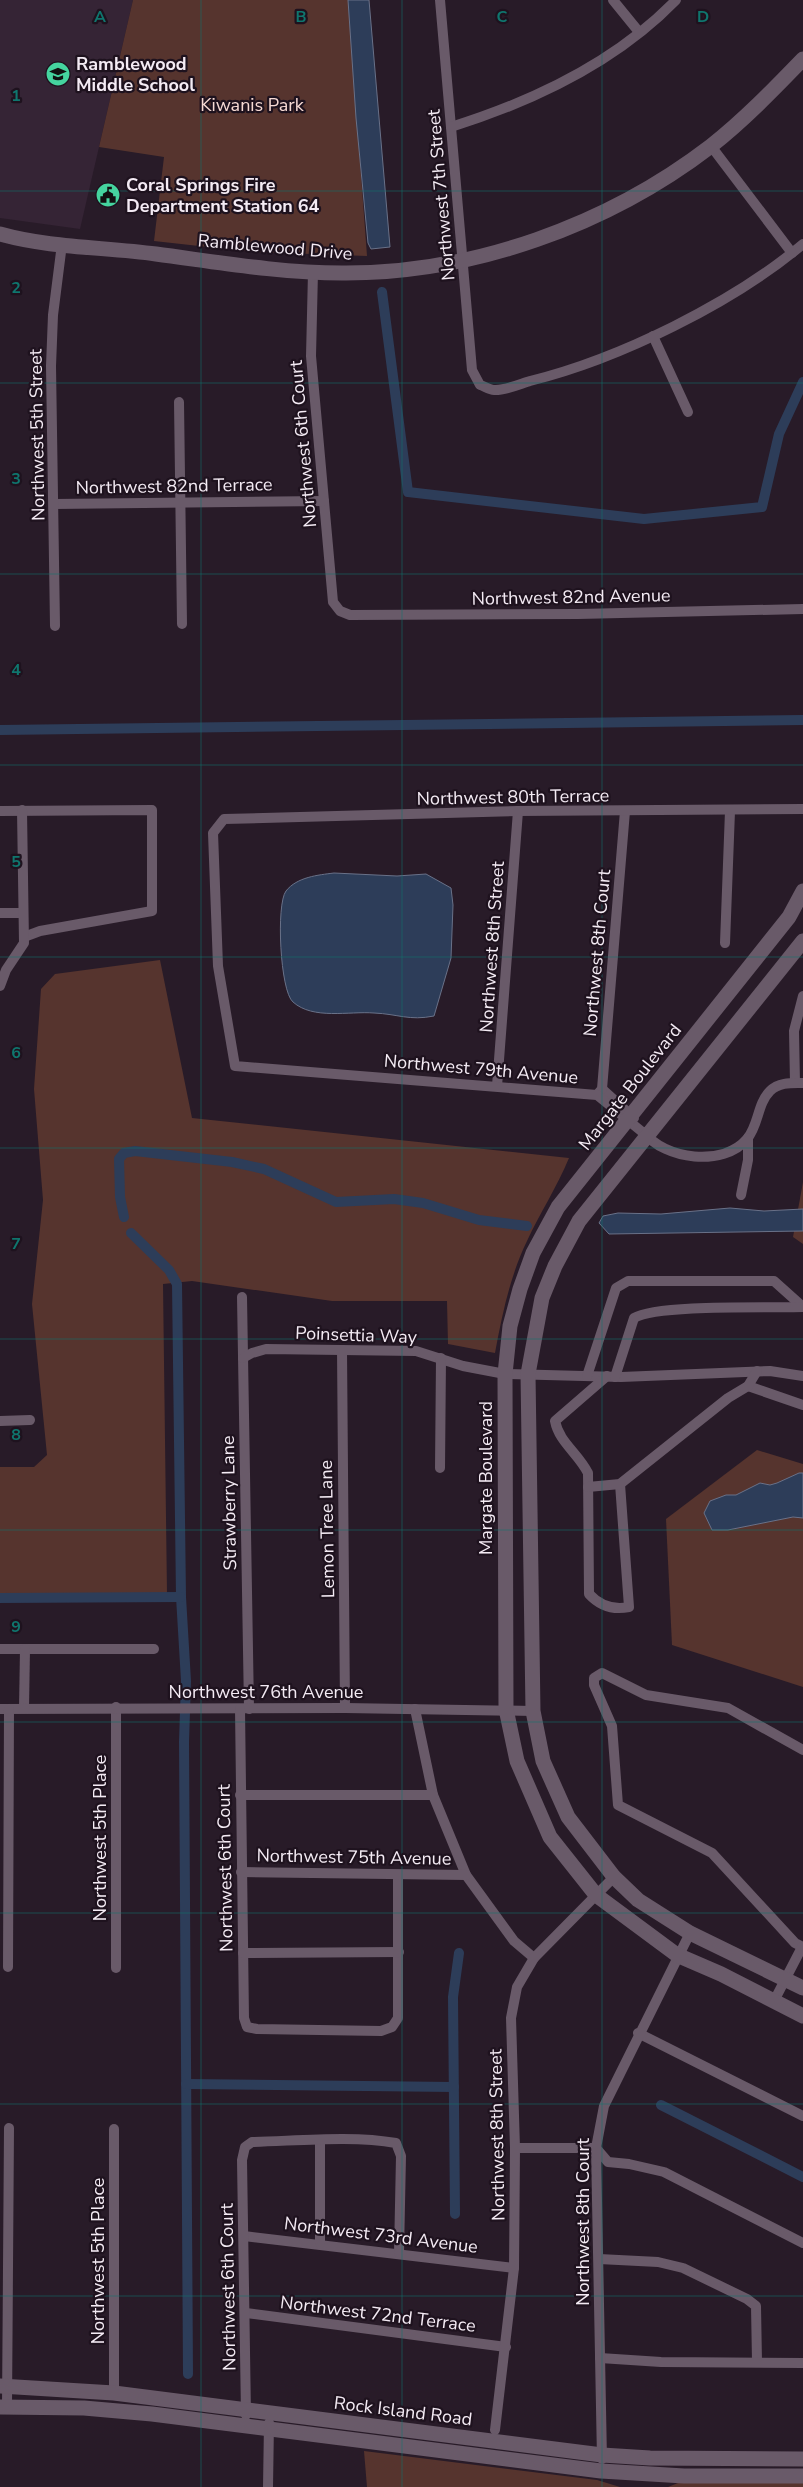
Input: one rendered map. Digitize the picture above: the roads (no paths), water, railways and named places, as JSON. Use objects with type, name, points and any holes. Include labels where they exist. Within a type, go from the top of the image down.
[{"type":"street","name":"Northwest 7th Street","points":[[440,0],[472,370],[480,384],[494,390],[538,379],[603,358],[653,336]]},
{"type":"street","points":[[613,0],[639,32]]},
{"type":"street","points":[[451,127],[491,114],[559,86],[614,51],[676,0]]},
{"type":"street","name":"Ramblewood Drive","points":[[4,237],[312,272],[371,272],[463,260],[520,246],[600,214],[653,184],[711,146],[770,94],[803,59]]},
{"type":"street","points":[[711,146],[792,253]]},
{"type":"street","name":"Northwest 5th Street","points":[[55,626],[51,366],[53,315],[62,244]]},
{"type":"street","points":[[688,412],[653,336],[752,281],[803,244]]},
{"type":"street","name":"Northwest 6th Court","points":[[312,272],[311,356],[332,602],[340,611]]},
{"type":"street","points":[[179,402],[182,502],[182,624]]},
{"type":"street","name":"Northwest 82nd Terrace","points":[[54,504],[324,500]]},
{"type":"street","name":"Northwest 82nd Avenue","points":[[340,611],[350,615],[400,615],[588,614],[803,609]]},
{"type":"street","name":"Northwest 80th Terrace","points":[[235,1066],[218,966],[213,833],[224,819],[518,811],[803,809]]},
{"type":"street","points":[[0,810],[152,810],[152,911],[40,931],[24,937]]},
{"type":"street","points":[[0,986],[6,970],[24,943],[22,810]]},
{"type":"street","name":"Northwest 8th Street","points":[[497,1086],[518,811]]},
{"type":"street","name":"Northwest 8th Court","points":[[599,1092],[625,811]]},
{"type":"street","points":[[725,943],[730,811]]},
{"type":"street","name":"Margate Boulevard","points":[[803,891],[789,917],[558,1207],[533,1253],[520,1289],[510,1326],[505,1374],[506,1709],[517,1761],[550,1837],[596,1895],[677,1955],[803,2015]]},
{"type":"street","points":[[0,913],[23,913]]},
{"type":"street","points":[[803,941],[579,1221],[555,1266],[542,1298],[528,1374],[533,1710],[543,1761],[568,1817],[614,1877],[638,1900],[690,1933],[803,1988]]},
{"type":"street","points":[[741,1195],[748,1160],[748,1138],[763,1102],[771,1090],[782,1084],[799,1083],[794,1031],[803,996]]},
{"type":"street","name":"Northwest 79th Avenue","points":[[235,1066],[599,1092],[629,1117],[646,1135]]},
{"type":"street","points":[[646,1135],[652,1141],[671,1152],[688,1156],[721,1153],[733,1149],[748,1138]]},
{"type":"street","points":[[587,1376],[616,1288],[628,1281],[774,1281],[803,1307]]},
{"type":"street","name":"Strawberry Lane","points":[[242,1297],[244,1709]]},
{"type":"street","points":[[620,1484],[629,1607],[619,1609],[597,1603],[589,1594],[588,1474],[580,1458],[558,1434],[555,1420],[611,1376],[634,1318],[639,1315],[664,1310],[803,1307]]},
{"type":"street","name":"Poinsettia Way","points":[[243,1358],[266,1349],[416,1351],[463,1366],[505,1374],[611,1376],[770,1370],[803,1376]]},
{"type":"street","name":"Lemon Tree Lane","points":[[342,1350],[345,1708]]},
{"type":"street","points":[[440,1468],[441,1358]]},
{"type":"street","points":[[588,1488],[620,1484],[728,1398],[748,1386],[757,1371]]},
{"type":"street","points":[[748,1386],[803,1405]]},
{"type":"street","points":[[0,1421],[30,1420]]},
{"type":"street","points":[[0,1649],[154,1649]]},
{"type":"street","points":[[24,1649],[24,1708]]},
{"type":"street","points":[[774,2001],[803,1947],[795,1943],[712,1853],[618,1805],[612,1726],[594,1685],[594,1678],[602,1673],[646,1695],[728,1708],[803,1750]]},
{"type":"street","name":"Northwest 76th Avenue","points":[[4,1709],[116,1707],[533,1710]]},
{"type":"street","name":"Northwest 5th Place","points":[[116,1707],[116,1968]]},
{"type":"street","points":[[4,1709],[8,1967]]},
{"type":"street","name":"Northwest 6th Court","points":[[244,1709],[240,1795],[244,2018],[247,2027],[257,2029],[381,2031],[392,2027],[398,2018],[399,1952]]},
{"type":"street","points":[[415,1709],[433,1795],[466,1875],[514,1941],[534,1958]]},
{"type":"street","points":[[240,1795],[433,1795]]},
{"type":"street","name":"Northwest 75th Avenue","points":[[241,1872],[466,1875]]},
{"type":"street","points":[[243,1953],[399,1952],[398,1875]]},
{"type":"street","name":"Northwest 8th Street","points":[[495,2430],[514,2268],[515,2148],[511,2018],[517,1987],[534,1958],[614,1877]]},
{"type":"street","name":"Northwest 8th Court","points":[[601,2471],[596,2148],[604,2106],[638,2033],[690,1933]]},
{"type":"street","points":[[638,2033],[803,2116]]},
{"type":"street","points":[[3,2407],[9,2128]]},
{"type":"street","name":"Northwest 5th Place","points":[[114,2129],[114,2392]]},
{"type":"street","points":[[320,2243],[320,2140],[384,2141],[396,2143],[401,2156],[399,2253]]},
{"type":"street","name":"Northwest 6th Court","points":[[246,2426],[246,2313],[242,2160],[245,2147],[252,2142],[320,2140]]},
{"type":"street","points":[[515,2148],[596,2148],[608,2162],[629,2164],[664,2172],[803,2243]]},
{"type":"street","name":"Northwest 73rd Avenue","points":[[244,2236],[320,2243],[514,2268]]},
{"type":"street","points":[[599,2259],[658,2262],[683,2268],[747,2299],[756,2306],[757,2362]]},
{"type":"street","name":"Northwest 72nd Terrace","points":[[246,2313],[506,2347]]},
{"type":"street","points":[[600,2358],[661,2362],[803,2363]]},
{"type":"street","name":"Rock Island Road","points":[[4,2386],[114,2392],[602,2455],[650,2458],[803,2459]]},
{"type":"street","name":"Rock Island Road","points":[[3,2407],[118,2411],[601,2471],[684,2476],[803,2476]]},
{"type":"street","points":[[268,2487],[269,2413]]},
{"type":"water","points":[[348,0],[369,0],[390,247],[371,249],[368,243],[356,118]]},
{"type":"water","points":[[334,873],[397,876],[426,874],[451,888],[453,905],[451,958],[434,1016],[410,1018],[374,1013],[321,1013],[301,1008],[293,1002],[285,982],[282,965],[280,929],[283,899],[286,891],[296,883],[308,878]]},
{"type":"water","points":[[730,1208],[764,1211],[803,1209],[803,1231],[609,1234],[599,1223],[603,1216],[618,1213],[661,1214]]},
{"type":"water","points":[[803,1473],[803,1518],[793,1517],[728,1530],[712,1530],[704,1513],[710,1501],[726,1495],[736,1495],[760,1483],[770,1485],[777,1483]]},
{"type":"waterway","points":[[382,292],[408,492],[644,519],[762,507],[779,434],[803,382]]},
{"type":"waterway","points":[[0,730],[803,720]]},
{"type":"waterway","points":[[124,1217],[120,1197],[119,1159],[124,1153],[135,1151],[232,1162],[264,1169],[336,1202],[394,1199],[423,1203],[479,1220],[527,1226]]},
{"type":"waterway","points":[[131,1233],[169,1270],[177,1284],[181,1597],[186,1681],[184,1742],[188,2374]]},
{"type":"waterway","points":[[0,1598],[181,1597]]},
{"type":"waterway","points":[[455,2214],[453,1997],[459,1953]]},
{"type":"waterway","points":[[186,2084],[454,2087]]},
{"type":"waterway","points":[[661,2105],[803,2177]]},
{"type":"place","name":"Ramblewood Middle School","points":[[58,74]]},
{"type":"place","name":"Coral Springs Fire Department Station 64","points":[[108,195]]},
{"type":"park label","name":"Kiwanis Park","points":[[252,105]]}]
